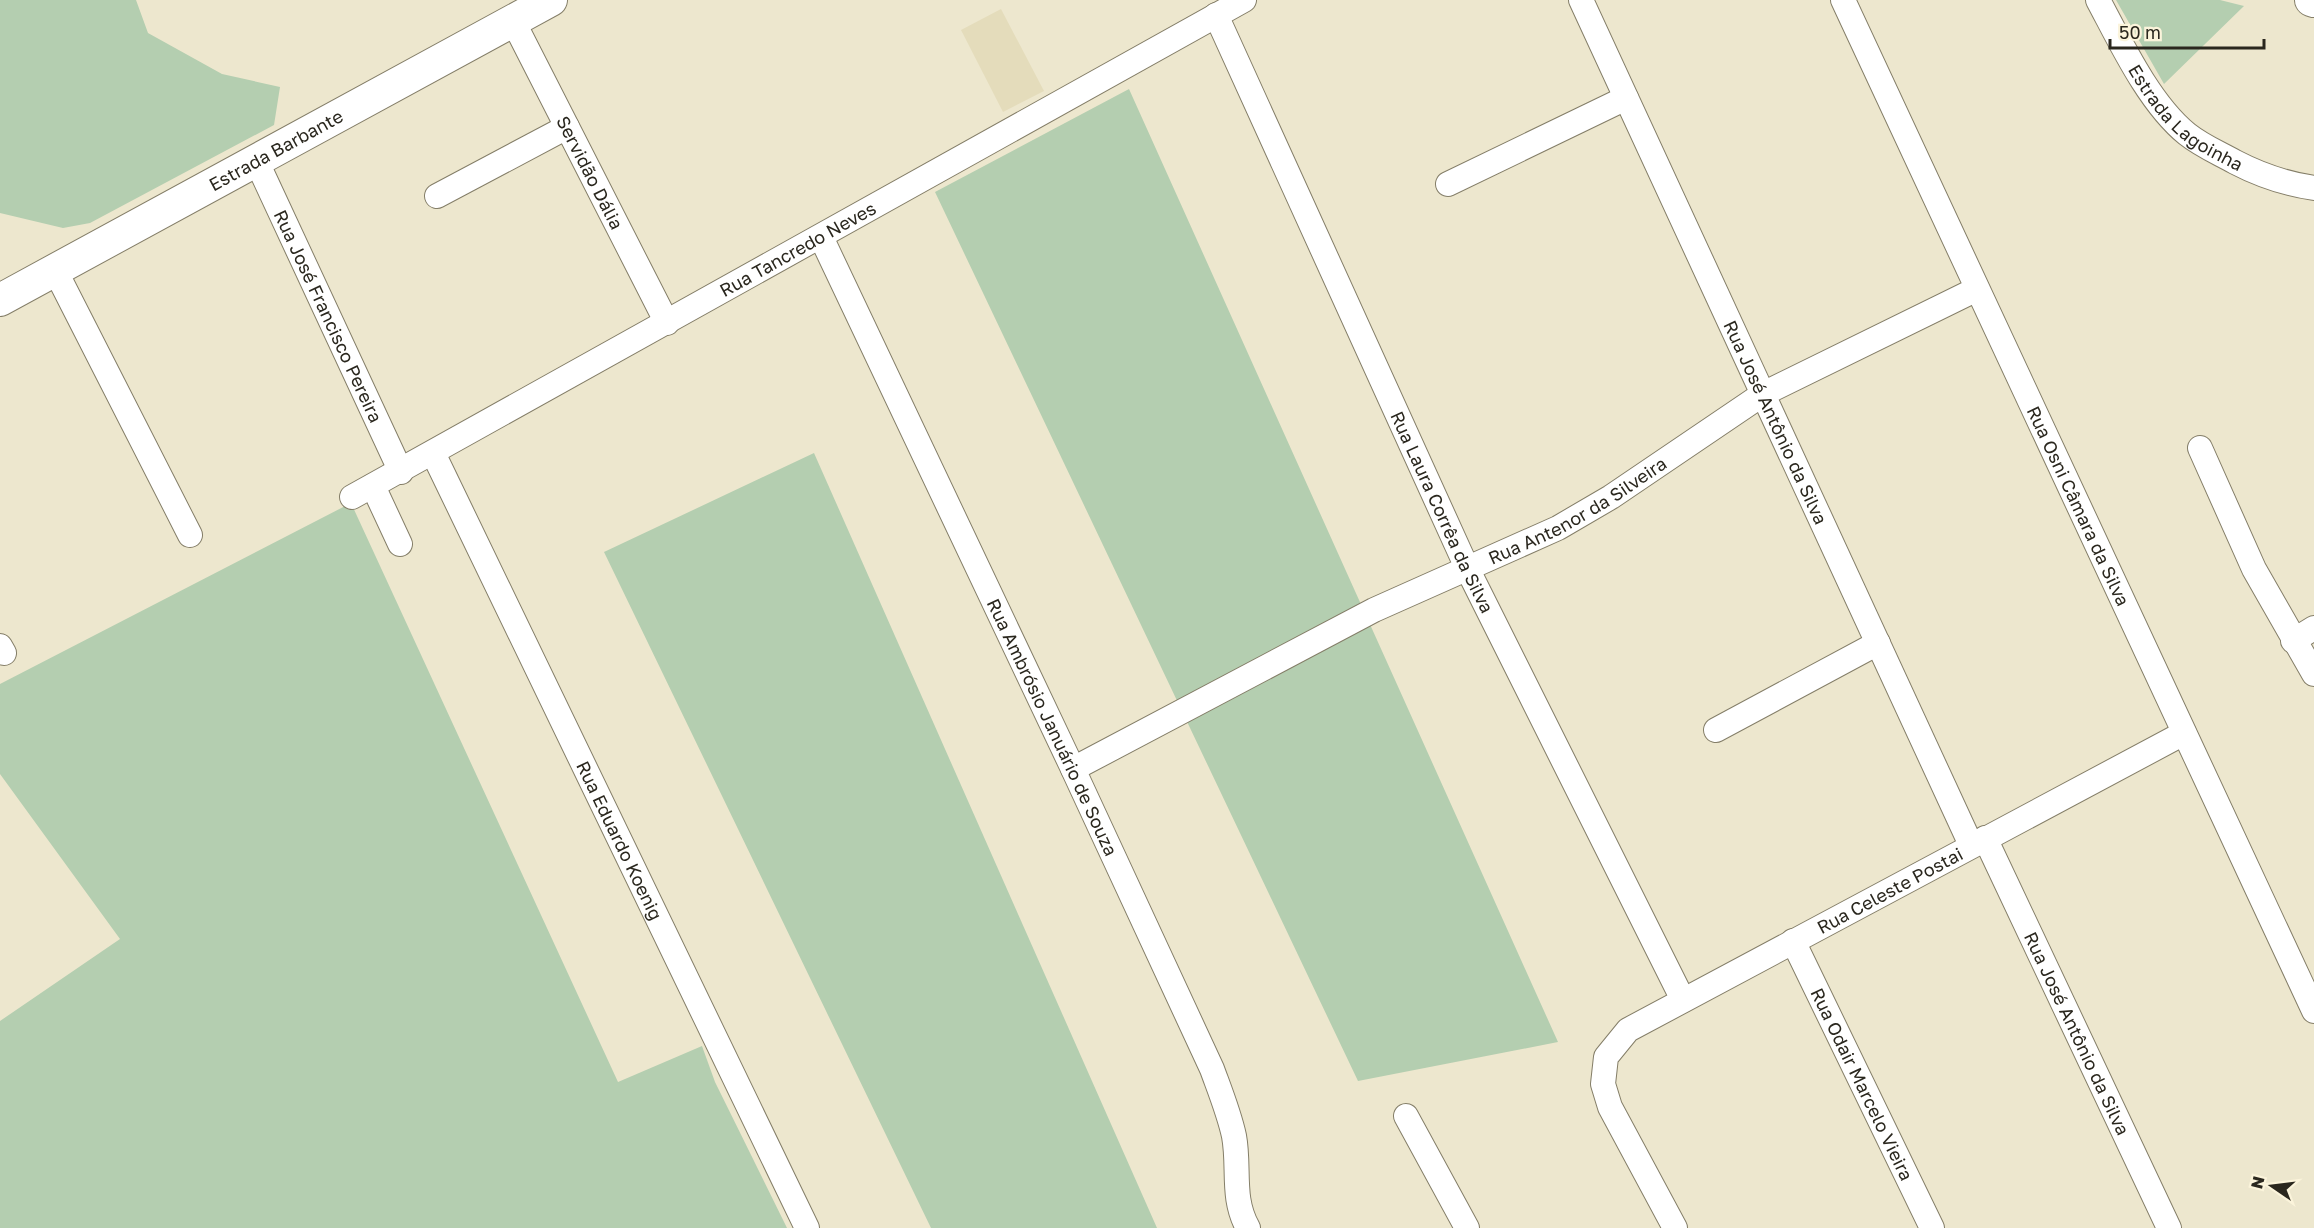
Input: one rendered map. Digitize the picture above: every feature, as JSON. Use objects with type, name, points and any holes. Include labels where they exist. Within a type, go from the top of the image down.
[{"type":"main road","name":"Estrada Barbante","points":[[0,300],[551,0]]},
{"type":"street","name":"Rua Tancredo Neves","points":[[352,497],[1244,0]]},
{"type":"street","name":"Rua José Antônio da Silva","points":[[1581,0],[1878,643],[2169,1228]]},
{"type":"street","name":"Rua Osni Câmara da Silva","points":[[1843,0],[2314,1011]]},
{"type":"street","name":"Estrada Lagoinha","points":[[2098,0],[2157,101],[2186,133],[2205,146],[2264,175],[2314,188]]},
{"type":"street","name":"Rua Laura Corrêa da Silva","points":[[1216,15],[1468,570],[1683,1000]]},
{"type":"street","name":"Servidão Dália","points":[[513,21],[667,323]]},
{"type":"street","points":[[1448,184],[1626,98]]},
{"type":"street","points":[[437,196],[567,127]]},
{"type":"street","name":"Rua José Francisco Pereira","points":[[256,160],[400,472]]},
{"type":"street","name":"Rua Ambrósio Januário de Souza","points":[[820,237],[1073,769],[1224,1101],[1234,1138],[1237,1203],[1248,1228]]},
{"type":"street","points":[[55,270],[190,535]]},
{"type":"street","name":"Rua Antenor da Silveira","points":[[1073,769],[1374,610],[1558,528],[1585,513],[1763,394],[1977,289]]},
{"type":"street","points":[[2200,448],[2254,569],[2293,641],[2314,674]]},
{"type":"street","name":"Rua Eduardo Koenig","points":[[433,453],[807,1228]]},
{"type":"street","points":[[374,486],[400,544]]},
{"type":"street","points":[[2293,641],[2314,628]]},
{"type":"street","points":[[1716,730],[1878,643]]},
{"type":"street","name":"Rua Celeste Postai","points":[[1675,1228],[1610,1107],[1603,1084],[1606,1057],[1628,1030],[2184,733]]},
{"type":"street","name":"Rua Odair Marcelo Vieira","points":[[1794,941],[1932,1228]]},
{"type":"street","points":[[1406,1116],[1467,1228]]},
{"type":"shaded area","points":[[1001,9],[1044,91],[1003,112],[961,30]]},
{"type":"green space","points":[[0,0],[136,0],[148,33],[222,74],[280,87],[274,125],[90,223],[63,228],[0,213]]},
{"type":"green space","points":[[2116,0],[2220,0],[2244,6],[2164,84]]},
{"type":"green space","points":[[1129,89],[1558,1042],[1358,1081],[935,192]]},
{"type":"green space","points":[[814,453],[1157,1228],[931,1228],[604,552]]},
{"type":"green space","points":[[351,503],[618,1082],[702,1046],[715,1082],[787,1228],[0,1228],[0,1021],[120,939],[0,774],[0,684]]}]
